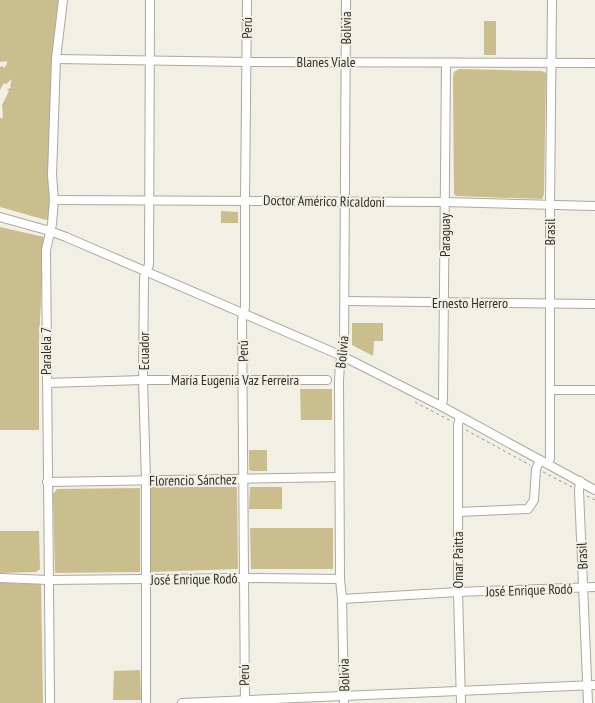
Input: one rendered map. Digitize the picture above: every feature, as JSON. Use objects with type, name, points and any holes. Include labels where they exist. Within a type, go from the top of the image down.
[{"type":"street","name":"Paralela 7","points":[[50,703],[46,250],[52,224],[54,200],[52,175],[56,59],[63,0]]},
{"type":"street","name":"Ecuador","points":[[146,703],[146,480],[143,380],[144,277],[149,265],[148,200],[150,0]]},
{"type":"street","name":"Perú","points":[[245,702],[242,320],[245,307],[247,0]]},
{"type":"street","name":"Bolivia","points":[[344,700],[342,599],[340,579],[339,477],[340,371],[344,350],[345,302],[346,0]]},
{"type":"street","name":"Brasil","points":[[548,464],[550,458],[552,0]]},
{"type":"street","name":"Blanes Viale","points":[[56,59],[247,62],[595,63]]},
{"type":"street","name":"Paraguay","points":[[441,406],[443,400],[445,303],[446,63]]},
{"type":"street","name":"Doctor Américo Ricaldoni","points":[[54,200],[445,202],[595,206]]},
{"type":"street","points":[[0,217],[50,231],[342,356],[441,406],[459,421],[548,464],[595,490]]},
{"type":"street","name":"Ernesto Herrero","points":[[345,302],[595,304]]},
{"type":"street","name":"María Eugenia Vaz Ferreira","points":[[46,383],[143,380],[327,380]]},
{"type":"street","points":[[550,390],[595,390]]},
{"type":"street","name":"Omar Paitta","points":[[459,421],[458,592],[461,703]]},
{"type":"street","points":[[458,512],[528,509],[534,500],[536,469],[540,460]]},
{"type":"street","name":"Florencio Sánchez","points":[[47,482],[339,477]]},
{"type":"street","name":"Brasil","points":[[580,481],[579,490],[584,588],[591,685],[588,703]]},
{"type":"street","name":"José Enrique Rodó","points":[[0,578],[48,580],[243,578],[340,579]]},
{"type":"street","name":"José Enrique Rodó","points":[[342,599],[458,592],[595,587]]},
{"type":"street","points":[[182,703],[344,700],[591,685]]},
{"type":"path","points":[[410,399],[459,421],[536,469],[579,490],[595,500]]},
{"type":"shaded area","points":[[0,0],[60,0],[52,82],[48,171],[49,219],[46,220],[0,207],[0,117],[1,119],[3,117],[2,105],[9,91],[7,89],[11,88],[10,86],[12,79],[6,84],[4,83],[0,90],[0,67],[2,66],[4,68],[7,61],[0,62]]},
{"type":"shaded area","points":[[484,21],[496,21],[496,55],[484,55]]},
{"type":"shaded area","points":[[459,69],[542,71],[546,73],[544,194],[542,199],[456,196],[454,194],[453,77],[454,72]]},
{"type":"shaded area","points":[[221,211],[238,212],[238,223],[221,223]]},
{"type":"shaded area","points":[[0,227],[44,237],[39,341],[39,430],[0,430]]},
{"type":"shaded area","points":[[352,323],[383,323],[383,341],[374,341],[373,356],[352,345]]},
{"type":"shaded area","points":[[300,389],[332,389],[332,420],[301,420]]},
{"type":"shaded area","points":[[249,450],[267,450],[267,471],[251,471],[249,469]]},
{"type":"shaded area","points":[[150,487],[237,487],[238,569],[150,572]]},
{"type":"shaded area","points":[[250,487],[282,487],[282,509],[249,509]]},
{"type":"shaded area","points":[[140,488],[140,572],[55,573],[53,494],[57,489]]},
{"type":"shaded area","points":[[250,528],[333,528],[333,569],[251,569]]},
{"type":"shaded area","points":[[0,531],[39,531],[40,569],[36,572],[0,573]]},
{"type":"shaded area","points":[[0,582],[41,584],[43,703],[0,703]]},
{"type":"shaded area","points":[[140,670],[141,700],[113,700],[114,671]]}]
